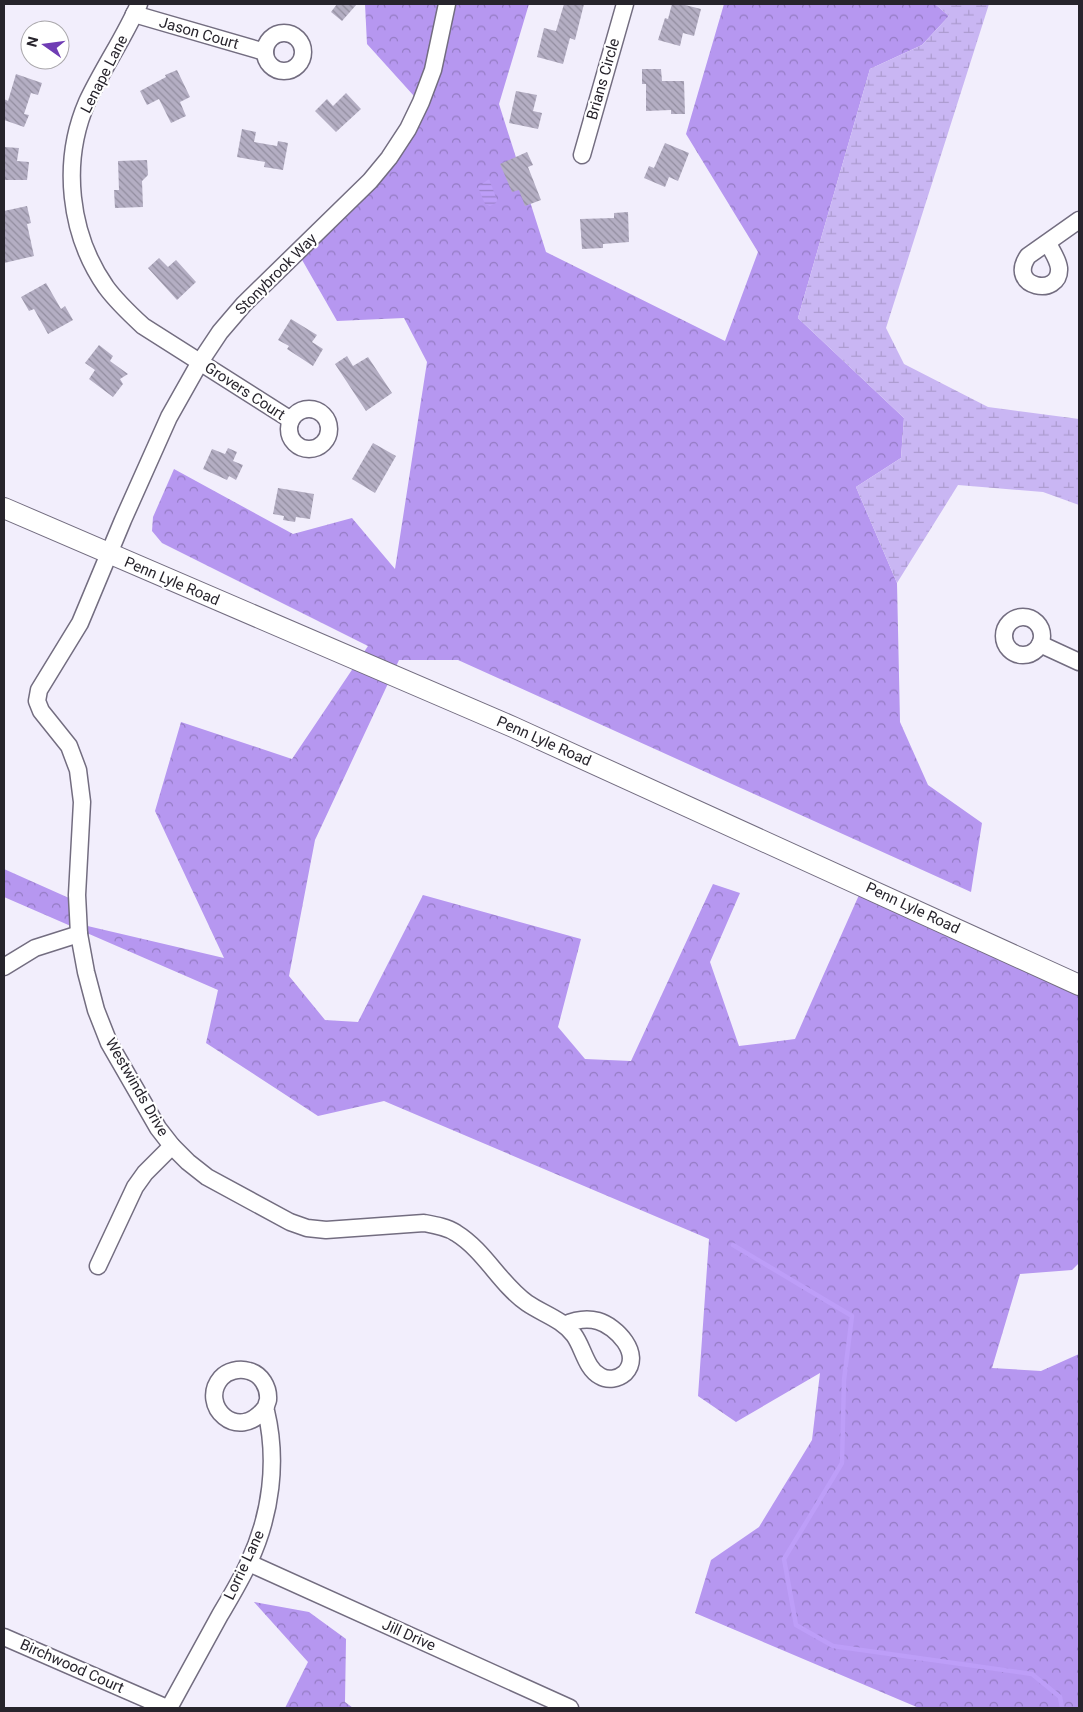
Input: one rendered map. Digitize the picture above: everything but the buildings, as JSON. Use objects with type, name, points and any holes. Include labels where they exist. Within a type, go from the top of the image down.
[{"type":"street","name":"Stonybrook Way","points":[[109,554],[169,417],[200,362],[220,332],[244,304],[370,181],[389,158],[408,129],[433,70],[447,4]]},
{"type":"street","name":"Brians Circle","points":[[582,155],[625,4]]},
{"type":"street","name":"Lenape Lane","points":[[136,9],[87,102],[78,127],[73,152],[71,178],[73,201],[84,245],[94,269],[107,288],[143,326],[200,362]]},
{"type":"street","name":"Jason Court","points":[[136,9],[265,52]]},
{"type":"street","points":[[1048,242],[1079,220]]},
{"type":"street","name":"Grovers Court","points":[[200,362],[291,420]]},
{"type":"street","name":"Penn Lyle Road","points":[[4,508],[513,726],[1078,982]]},
{"type":"street","name":"Westwinds Drive","points":[[109,554],[80,623],[39,690],[37,701],[41,711],[69,746],[78,770],[82,802],[76,895],[79,934],[96,1010],[109,1043],[158,1128],[172,1146],[207,1177],[290,1222],[307,1228],[326,1230],[424,1224],[440,1226],[455,1232],[469,1243],[512,1291],[528,1304],[564,1325]]},
{"type":"street","points":[[1040,644],[1079,662]]},
{"type":"street","points":[[4,967],[35,948],[79,934]]},
{"type":"street","points":[[98,1266],[135,1187],[172,1146]]},
{"type":"street","points":[[584,1319],[609,1325],[619,1333],[631,1356],[629,1367],[624,1374],[617,1378],[608,1379],[594,1372],[574,1335],[564,1325],[584,1319]]},
{"type":"street","name":"Lorrie Lane","points":[[168,1708],[249,1563],[260,1536],[268,1508],[272,1476],[272,1452],[265,1408]]},
{"type":"street","name":"Jill Drive","points":[[249,1563],[570,1708]]},
{"type":"street","name":"Birchwood Court","points":[[4,1637],[168,1708]]},
{"type":"green space","points":[[365,4],[529,4],[499,104],[546,252],[725,341],[758,252],[686,134],[724,4],[935,4],[949,16],[922,45],[870,69],[798,318],[904,418],[901,458],[856,487],[897,583],[900,722],[928,785],[982,823],[971,892],[458,660],[399,660],[315,840],[289,976],[325,1020],[358,1022],[423,895],[581,939],[558,1027],[585,1059],[631,1061],[713,884],[740,893],[710,962],[739,1046],[795,1039],[859,895],[1079,983],[1079,1263],[1072,1270],[1020,1274],[992,1368],[1041,1371],[1079,1354],[1079,1708],[919,1708],[695,1613],[711,1560],[759,1527],[812,1440],[820,1373],[736,1422],[698,1396],[709,1239],[384,1101],[318,1116],[206,1043],[218,990],[4,897],[4,869],[78,902],[79,924],[224,958],[155,811],[181,722],[292,759],[368,646],[162,543],[152,531],[153,517],[174,469],[293,534],[352,518],[395,569],[427,362],[404,318],[337,321],[297,251],[374,176],[423,106],[367,44]]},
{"type":"green space","points":[[935,4],[989,4],[886,328],[904,364],[988,407],[1079,419],[1079,505],[1043,492],[958,485],[897,583],[856,487],[901,458],[904,418],[798,318],[870,69],[922,45],[949,16]]},
{"type":"green space","points":[[254,1602],[309,1612],[346,1639],[345,1702],[353,1708],[285,1708],[308,1662]]},
{"type":"shaded area","points":[[489,179],[497,200],[496,203],[490,206],[485,204],[478,187]]},
{"type":"waterway","points":[[733,1245],[852,1316],[844,1380],[842,1463],[784,1559],[796,1625],[833,1646],[1032,1674],[1060,1697],[1062,1708]]}]
